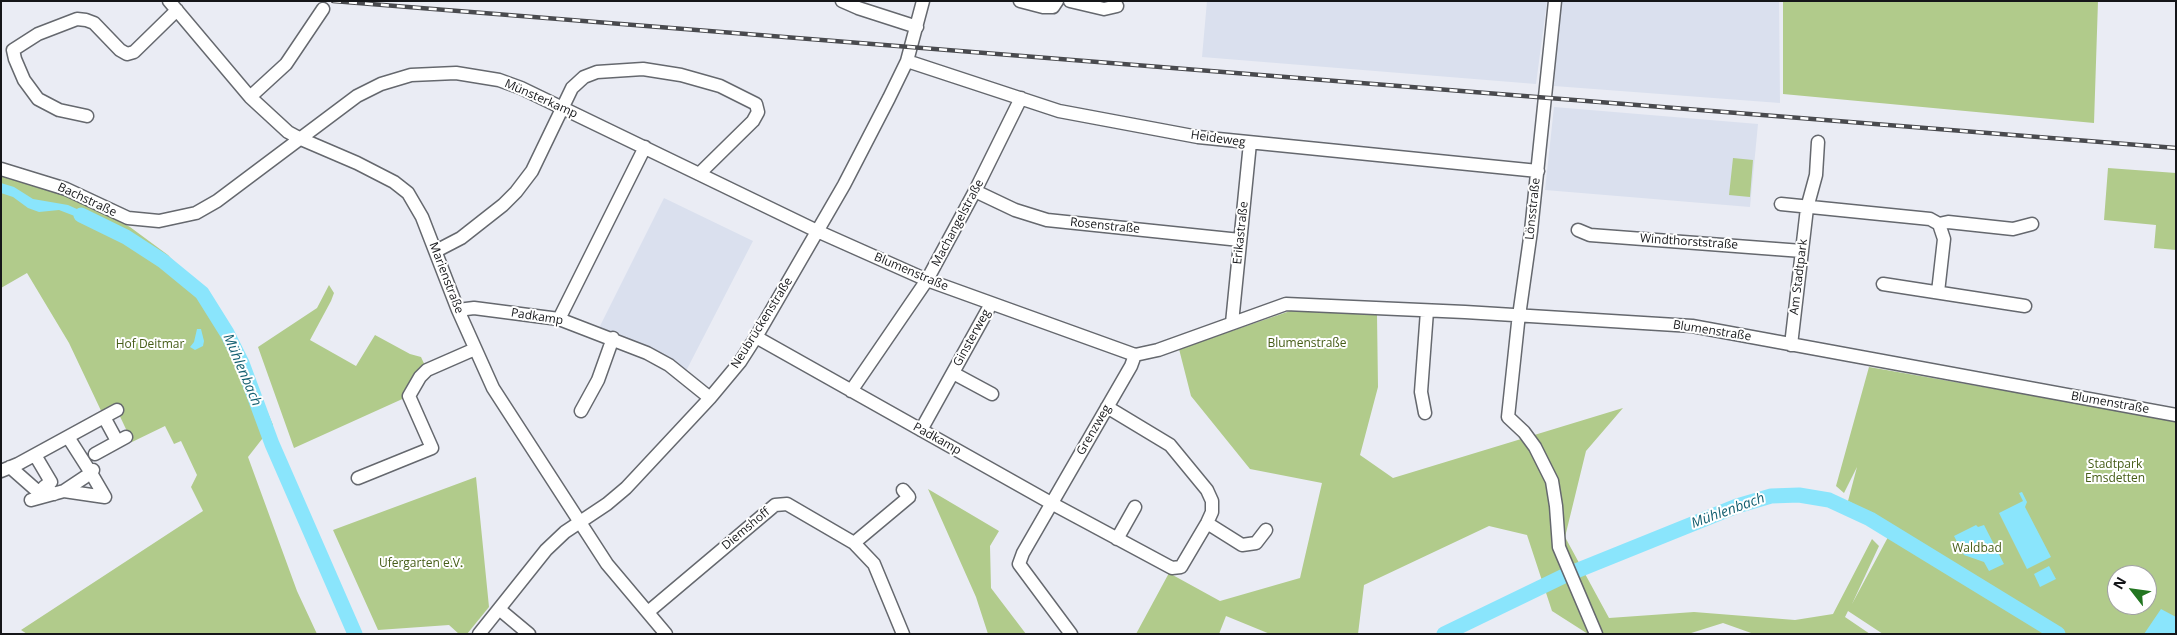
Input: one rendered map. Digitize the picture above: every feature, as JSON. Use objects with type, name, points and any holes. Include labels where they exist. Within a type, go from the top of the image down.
[{"type":"street","points":[[842,1],[917,27]]},
{"type":"street","name":"Neubrückenstraße","points":[[479,634],[546,550],[565,532],[607,504],[626,488],[710,398],[756,337],[863,149],[907,61],[923,1]]},
{"type":"street","points":[[1020,1],[1043,8],[1053,7],[1057,1]]},
{"type":"street","points":[[1070,1],[1104,9],[1117,6]]},
{"type":"street","name":"Lönsstraße","points":[[1555,1],[1538,171],[1508,417],[1535,448],[1552,481],[1559,547],[1596,634]]},
{"type":"street","points":[[87,116],[59,110],[38,99],[24,80],[13,50],[38,34],[77,19],[86,20],[94,24],[120,50],[127,54],[134,52],[173,6]]},
{"type":"street","name":"Marienstraße","points":[[173,6],[250,97],[288,132],[351,160],[394,182],[408,194],[422,217],[458,310],[493,388],[580,523]]},
{"type":"street","points":[[250,97],[286,64],[323,9]]},
{"type":"street","name":"Heideweg","points":[[907,61],[1059,111],[1198,137],[1538,171]]},
{"type":"street","points":[[436,251],[461,238],[503,205],[516,192],[532,171],[572,88],[584,77],[598,72],[643,69],[680,75],[725,88],[756,104],[758,112],[753,121],[699,174]]},
{"type":"street","name":"Münsterkamp","points":[[301,139],[357,96],[381,84],[411,75],[456,73],[478,75],[521,88],[645,147]]},
{"type":"street","name":"Machangelstraße","points":[[852,391],[927,280],[975,191],[1021,98]]},
{"type":"street","name":"Bachstraße","points":[[1,169],[66,188],[128,218],[159,222],[196,213],[217,201],[301,139]]},
{"type":"street","name":"Am Stadtpark","points":[[1791,345],[1807,208],[1816,175],[1818,142]]},
{"type":"street","name":"Erikastraße","points":[[1232,323],[1250,143]]},
{"type":"street","points":[[558,318],[645,147]]},
{"type":"street","name":"Blumenstraße","points":[[645,147],[817,232],[927,280],[1135,355],[1158,350],[1286,304],[1520,316],[1692,326],[2176,415]]},
{"type":"street","name":"Rosenstraße","points":[[975,191],[1015,210],[1040,219],[1240,240]]},
{"type":"street","points":[[1781,204],[1930,219],[1939,224],[1948,222],[2013,229],[2032,224]]},
{"type":"street","points":[[1938,292],[1944,239],[1939,224]]},
{"type":"street","name":"Windthorststraße","points":[[1578,230],[1590,235],[1802,251]]},
{"type":"street","points":[[1883,284],[2025,306]]},
{"type":"street","name":"Ginsterweg","points":[[920,430],[991,304]]},
{"type":"street","name":"Padkamp","points":[[458,310],[474,308],[558,318],[613,338],[647,353],[669,366],[710,398]]},
{"type":"street","points":[[1425,413],[1421,392],[1427,311]]},
{"type":"street","name":"Padkamp","points":[[756,337],[1051,504],[1172,568],[1181,567],[1185,562],[1207,523]]},
{"type":"street","points":[[581,411],[598,380],[613,338]]},
{"type":"street","points":[[358,478],[432,448],[409,396],[420,377],[427,370],[475,349]]},
{"type":"street","name":"Grenzweg","points":[[1071,634],[1019,564],[1023,553],[1131,366],[1135,355]]},
{"type":"street","name":"Ginsterweg","points":[[953,373],[992,394]]},
{"type":"street","points":[[1107,407],[1170,444],[1210,495],[1212,512],[1207,523],[1242,544],[1256,543],[1266,530]]},
{"type":"street","points":[[90,473],[59,492],[33,495],[5,469],[34,456],[117,410]]},
{"type":"street","points":[[96,454],[122,439],[104,417]]},
{"type":"street","points":[[34,456],[51,482],[44,487],[59,492],[105,497],[68,437]]},
{"type":"street","points":[[854,543],[909,497],[903,490]]},
{"type":"street","name":"Diemshoff","points":[[648,612],[775,505],[787,504],[854,543],[874,564],[903,634]]},
{"type":"street","points":[[1118,539],[1135,507]]},
{"type":"street","points":[[580,523],[607,564],[666,634]]},
{"type":"street","points":[[499,609],[529,634]]},
{"type":"shaded area","points":[[1207,1],[1547,1],[1536,84],[1202,57]]},
{"type":"shaded area","points":[[1561,1],[1779,1],[1780,103],[1554,86]]},
{"type":"shaded area","points":[[1554,107],[1758,124],[1750,207],[1545,190]]},
{"type":"shaded area","points":[[664,198],[753,241],[686,371],[599,328]]},
{"type":"green space","points":[[1783,1],[2098,1],[2094,123],[1783,94]]},
{"type":"green space","points":[[1733,158],[1753,160],[1750,197],[1729,195]]},
{"type":"green space","points":[[2108,168],[2176,173],[2176,250],[2154,248],[2156,225],[2104,220]]},
{"type":"green space","name":"Hof Deitmar","points":[[1,175],[45,187],[71,197],[130,227],[168,255],[202,293],[236,338],[273,425],[248,457],[297,591],[317,634],[27,634],[21,630],[203,511],[191,487],[197,475],[181,441],[174,444],[165,426],[132,442],[117,410],[104,417],[69,343],[27,273],[1,288]]},
{"type":"green space","points":[[329,285],[334,293],[310,340],[356,366],[375,335],[410,354],[421,357],[427,370],[409,396],[294,448],[258,347],[317,308]]},
{"type":"green space","points":[[1293,310],[1377,315],[1378,387],[1360,455],[1393,478],[1623,408],[1586,451],[1565,537],[1609,618],[1694,612],[1795,620],[1833,614],[1872,539],[1879,546],[1852,604],[1894,526],[1848,501],[1857,467],[1844,493],[1836,486],[1869,367],[2012,392],[2014,389],[2176,421],[2176,634],[1883,634],[1848,611],[1845,617],[1870,634],[1754,634],[1723,623],[1688,634],[1588,634],[1552,611],[1527,535],[1489,526],[1364,585],[1358,634],[1270,634],[1226,616],[1219,634],[1136,634],[1169,573],[1220,601],[1300,578],[1322,483],[1250,469],[1191,396],[1179,349]]},
{"type":"green space","name":"Ufergarten e.V.","points":[[476,477],[489,607],[467,634],[459,634],[449,625],[378,630],[333,530]]},
{"type":"green space","points":[[928,489],[999,531],[990,546],[991,588],[1026,634],[988,634],[976,597]]},
{"type":"water","points":[[1,183],[14,187],[33,199],[68,205],[101,220],[96,229],[85,220],[59,210],[39,212],[28,208],[13,197],[1,193]]},
{"type":"water","points":[[197,329],[201,329],[204,341],[203,346],[195,350],[190,347],[194,342]]},
{"type":"water","points":[[2022,492],[2027,502],[2025,507],[2051,557],[2027,569],[1999,513],[2023,501],[2019,493]]},
{"type":"water","points":[[1976,525],[1978,527],[1984,525],[2004,564],[1989,571],[1984,562],[1964,555],[1954,536]]},
{"type":"water","points":[[2049,566],[2056,579],[2040,587],[2034,574]]},
{"type":"water","points":[[2161,609],[2176,617],[2176,634],[2144,634]]},
{"type":"waterway","name":"Mühlenbach","points":[[81,215],[126,237],[163,261],[202,293],[227,333],[242,363],[272,444],[355,634]]},
{"type":"waterway","name":"Mühlenbach","points":[[1444,634],[1566,575],[1737,506],[1771,496],[1799,495],[1829,500],[1870,519],[2058,634]]},
{"type":"railway","points":[[333,1],[2176,148]]},
{"type":"park label","name":"Stadtpark Emsdetten","points":[[2115,472]]},
{"type":"park label","name":"Waldbad","points":[[1977,549]]}]
